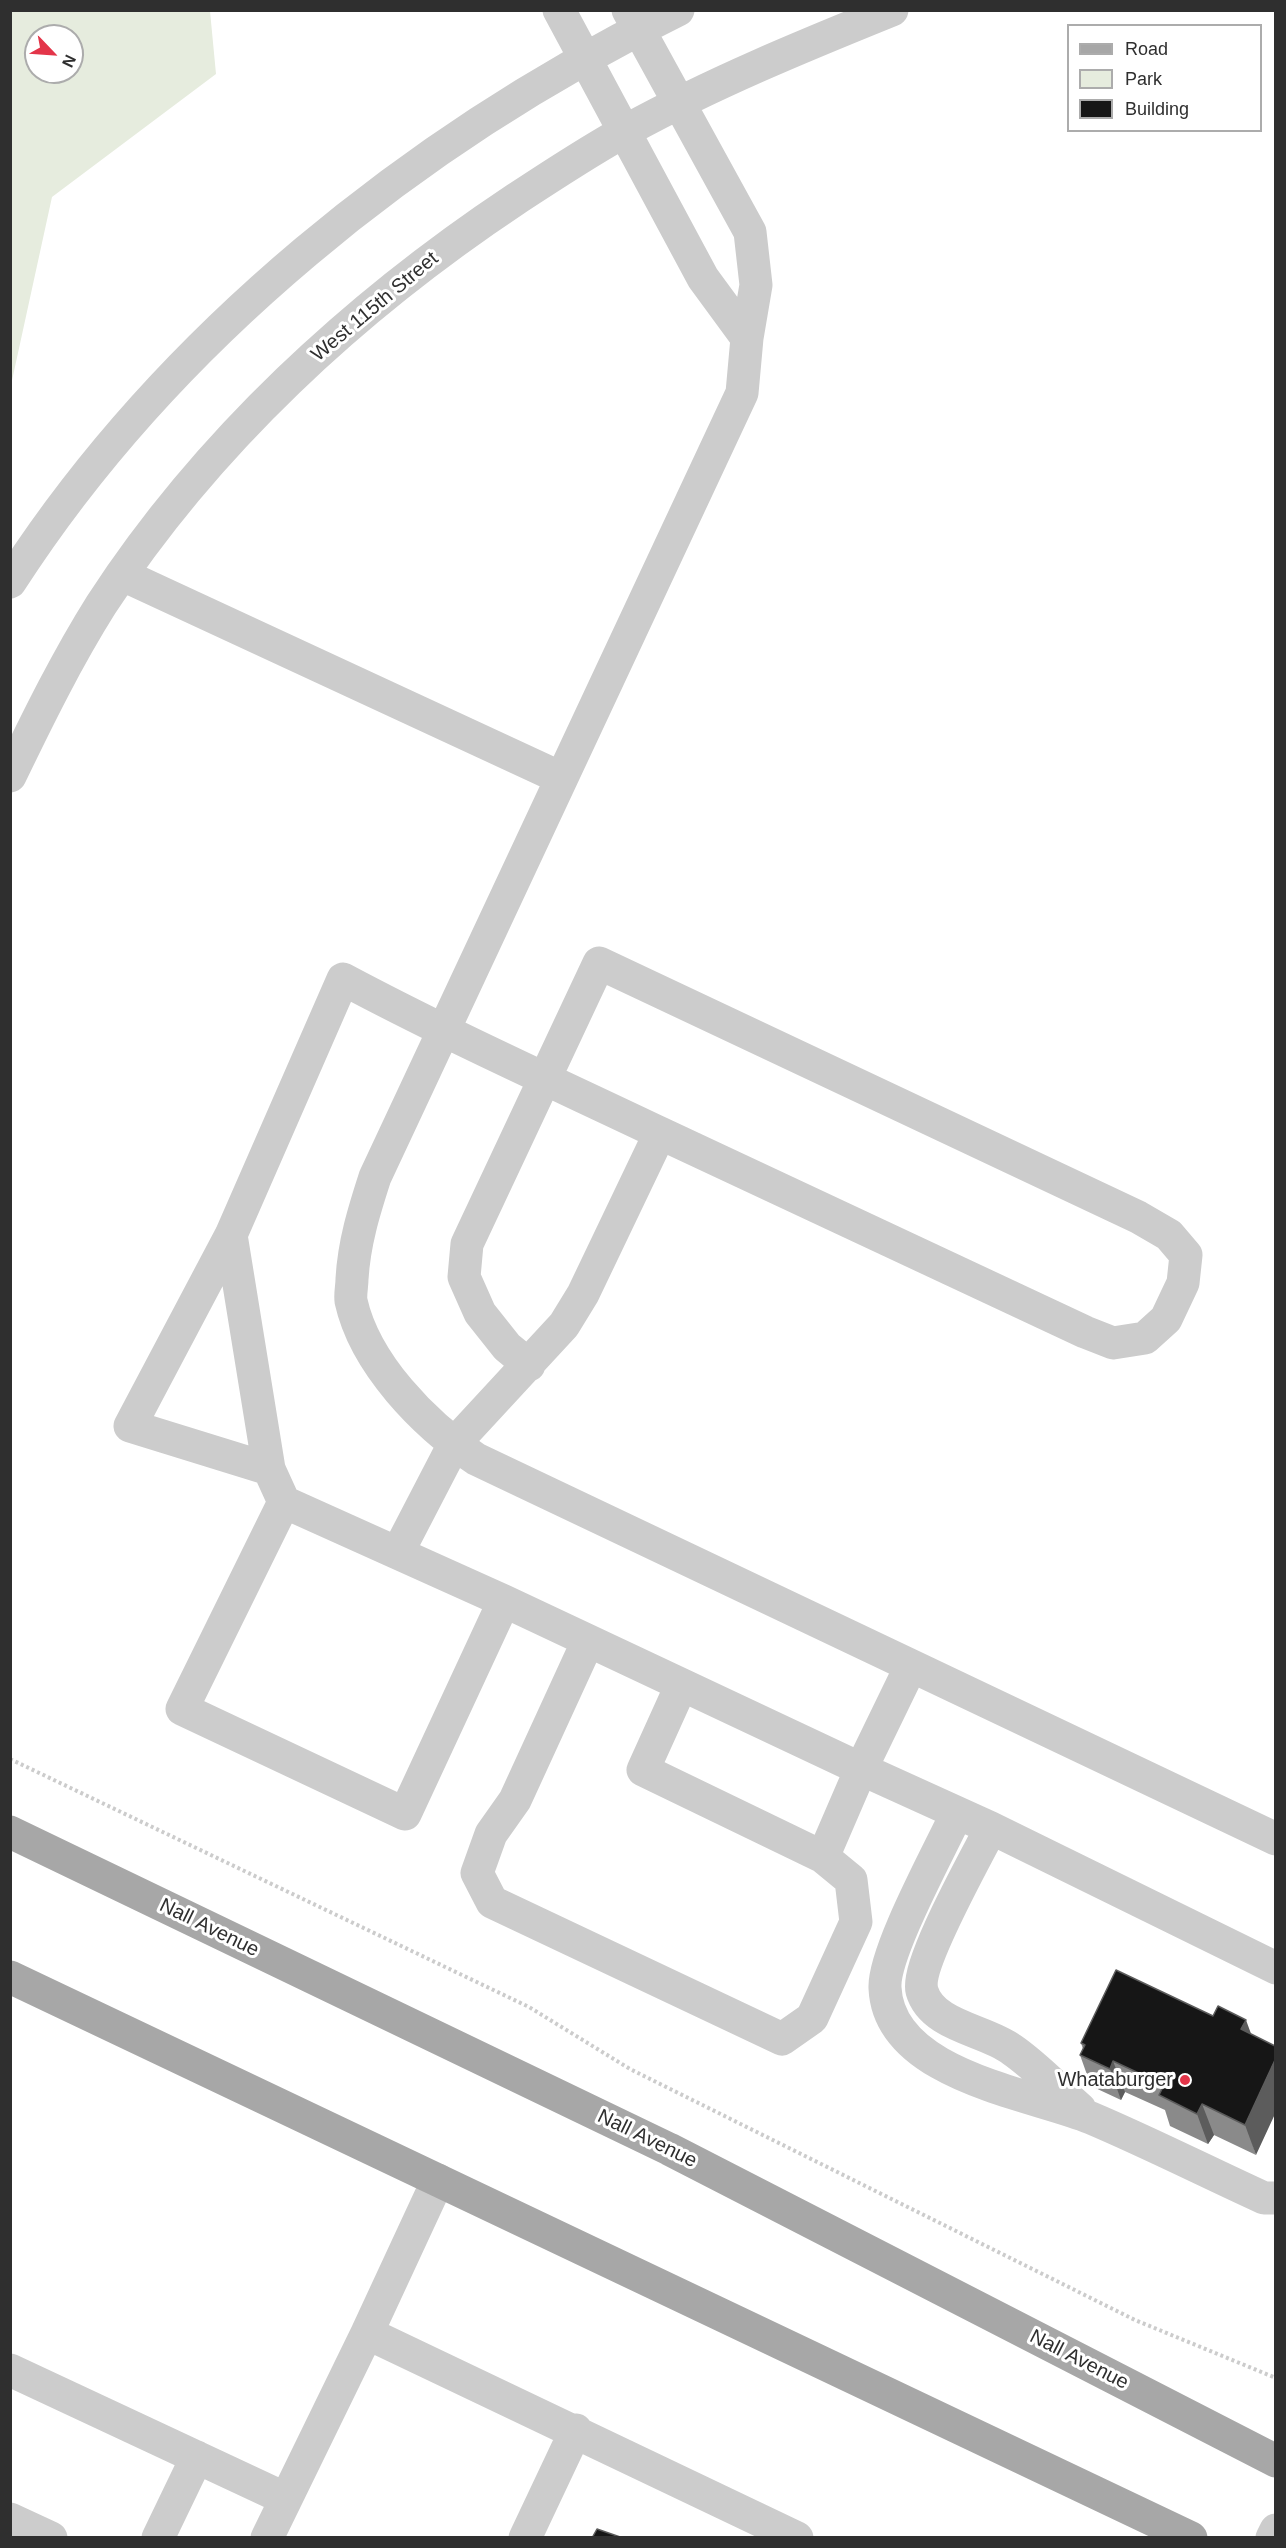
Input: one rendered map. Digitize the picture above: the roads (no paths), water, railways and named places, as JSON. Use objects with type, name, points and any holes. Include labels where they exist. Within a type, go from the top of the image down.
[{"type":"main road","name":"Nall Avenue","points":[[10,1832],[669,2149],[1275,2462]]},
{"type":"main road","points":[[10,1977],[1191,2538]]},
{"type":"street","points":[[560,10],[703,278],[747,338]]},
{"type":"street","points":[[10,582],[42,532],[128,425],[251,300],[386,186],[586,56],[633,20],[678,10]]},
{"type":"street","name":"West 115th Street","points":[[10,776],[33,729],[101,606],[191,485],[274,394],[366,309],[458,238],[626,130],[678,103],[801,47],[892,10]]},
{"type":"street","points":[[633,20],[750,232],[756,285],[747,338],[742,393],[375,1177],[354,1245],[351,1300],[372,1354],[414,1408],[454,1444],[486,1464],[1275,1839]]},
{"type":"street","points":[[123,575],[561,778]]},
{"type":"street","points":[[269,1469],[130,1426],[231,1235],[344,979],[442,1032],[543,1078],[1085,1332],[1113,1343],[1145,1338],[1166,1319],[1184,1283],[1185,1255],[1169,1235],[1138,1217],[599,963],[543,1078],[467,1244],[464,1277],[480,1313],[507,1347],[529,1365]]},
{"type":"street","points":[[398,1552],[454,1444],[529,1365],[564,1324],[583,1294],[660,1133]]},
{"type":"street","points":[[231,1235],[269,1469],[284,1502],[398,1552],[681,1686],[991,1828],[1275,1968]]},
{"type":"street","points":[[284,1502],[182,1709],[405,1814],[504,1601]]},
{"type":"street","points":[[588,1641],[515,1800],[491,1834],[477,1873],[492,1902],[782,2039],[812,2018],[856,1922],[851,1880],[823,1857],[643,1770],[681,1686]]},
{"type":"street","points":[[823,1857],[861,1769],[911,1666]]},
{"type":"street","points":[[957,1813],[888,1961],[885,1988],[891,2015],[905,2037],[934,2060],[999,2090],[1089,2118],[1264,2199],[1275,2198]]},
{"type":"street","points":[[991,1828],[925,1961],[921,1989],[931,2008],[956,2023],[1010,2048],[1089,2118]]},
{"type":"street","points":[[267,2538],[367,2333],[438,2180]]},
{"type":"street","points":[[367,2333],[576,2430],[797,2538]]},
{"type":"street","points":[[10,2370],[286,2499]]},
{"type":"street","points":[[525,2538],[576,2430]]},
{"type":"street","points":[[158,2538],[197,2457]]},
{"type":"street","points":[[10,2519],[51,2538]]},
{"type":"street","points":[[1272,2538],[1275,2530]]},
{"type":"place","name":"Whataburger","points":[[1185,2080]]}]
